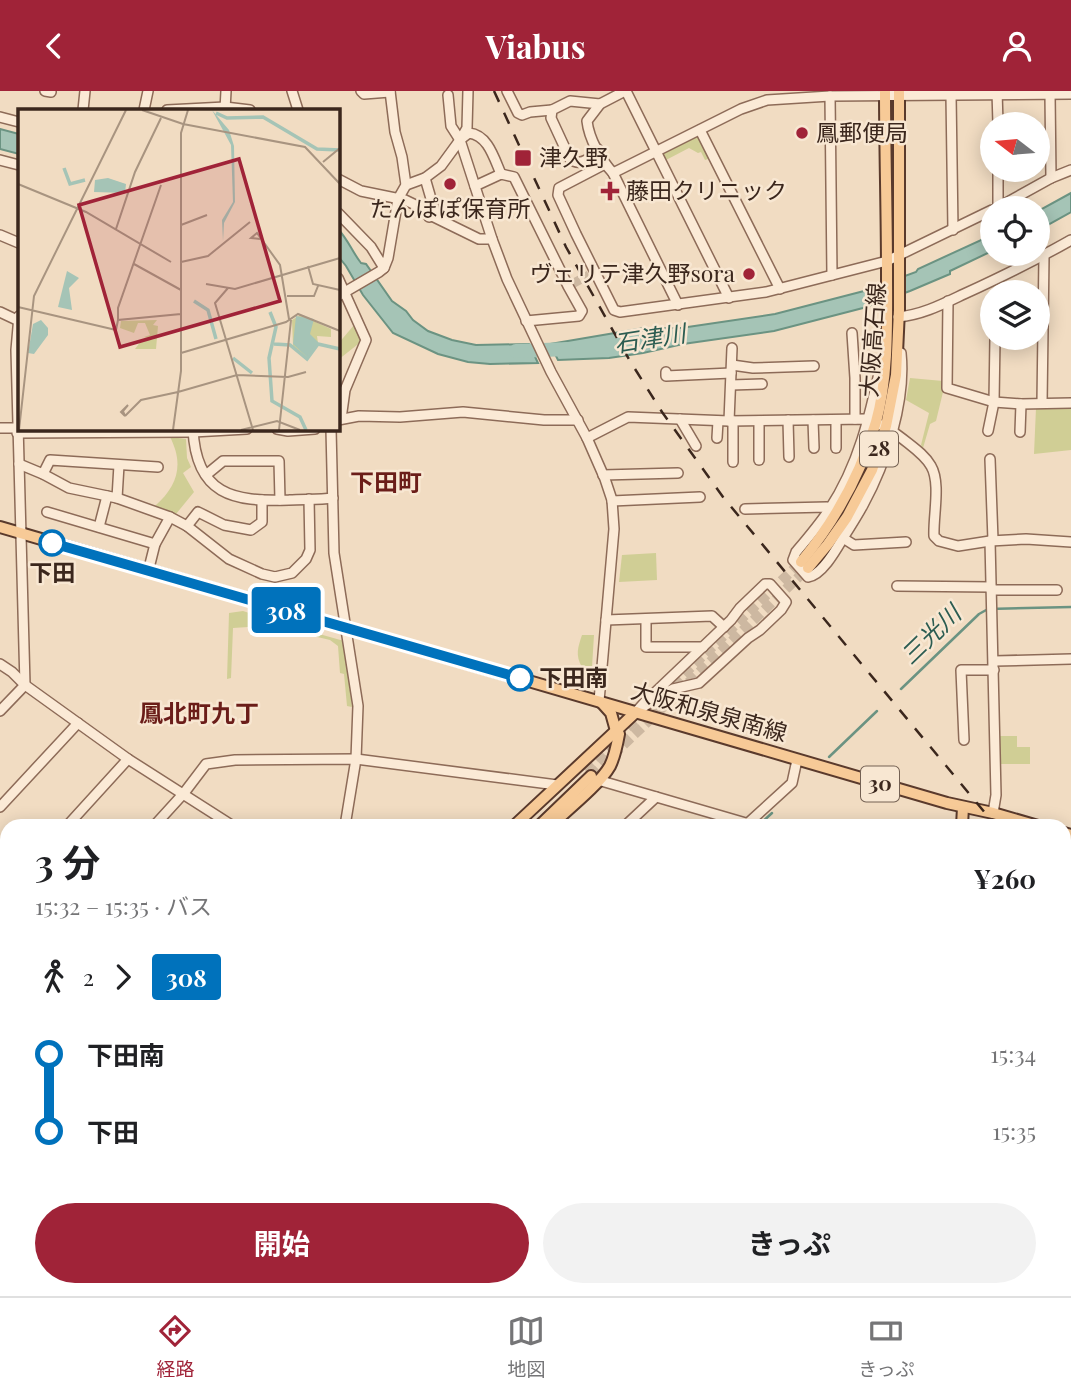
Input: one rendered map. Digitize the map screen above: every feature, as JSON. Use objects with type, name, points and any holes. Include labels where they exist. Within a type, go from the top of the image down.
[{"type":"main road","name":"大阪高石線","points":[[885,93],[887,273],[895,314]]},
{"type":"main road","name":"大阪高石線","points":[[804,565],[849,491],[881,425],[882,383],[895,314],[898,268],[899,93]]},
{"type":"main road","name":"大阪和泉泉南線","points":[[0,527],[797,760],[1014,819]]},
{"type":"main road","points":[[532,819],[591,775],[609,768],[619,734],[611,713],[599,701]]},
{"type":"main road","points":[[521,819],[636,712]]},
{"type":"main road","points":[[546,819],[591,775]]},
{"type":"main road","points":[[556,819],[591,775]]},
{"type":"main road","points":[[962,819],[963,807]]},
{"type":"street","points":[[83,109],[85,91]]},
{"type":"street","points":[[144,109],[148,91]]},
{"type":"street","points":[[196,109],[225,108],[226,91]]},
{"type":"street","points":[[292,91],[298,109]]},
{"type":"street","points":[[340,414],[345,390],[366,341],[343,293],[382,270],[406,185],[390,92],[364,94],[361,91]]},
{"type":"street","points":[[406,185],[425,178],[440,166],[460,140],[467,128],[468,91]]},
{"type":"street","points":[[507,91],[518,113],[522,115],[552,110],[570,101],[600,104]]},
{"type":"street","points":[[678,305],[613,173],[605,164],[588,129],[587,121],[600,104],[626,91],[729,298]]},
{"type":"street","points":[[613,173],[764,96],[885,93],[1071,94]]},
{"type":"street","points":[[997,93],[998,112]]},
{"type":"street","points":[[1050,94],[1051,178]]},
{"type":"street","points":[[448,95],[451,126],[460,140],[507,279],[551,372],[587,438],[612,501],[614,529],[599,701]]},
{"type":"street","points":[[951,95],[953,230]]},
{"type":"street","points":[[831,96],[832,275]]},
{"type":"street","points":[[552,110],[551,118],[574,163],[595,155],[598,149]]},
{"type":"street","points":[[0,117],[18,122]]},
{"type":"street","points":[[700,130],[780,289]]},
{"type":"street","points":[[460,140],[469,133],[478,134],[485,141],[501,174]]},
{"type":"street","points":[[0,160],[18,165]]},
{"type":"street","points":[[605,164],[559,188],[558,195],[592,274],[614,310],[620,312],[780,289],[887,261],[980,217]]},
{"type":"street","points":[[1019,196],[1071,170]]},
{"type":"street","points":[[475,186],[501,174],[514,177],[582,310],[579,316],[526,321]]},
{"type":"street","points":[[425,178],[433,216]]},
{"type":"street","points":[[340,180],[361,191],[402,199]]},
{"type":"street","points":[[402,199],[402,205],[427,217],[433,216],[479,239],[492,239]]},
{"type":"street","points":[[340,215],[371,247],[382,270]]},
{"type":"street","points":[[0,235],[18,243]]},
{"type":"street","points":[[1050,252],[1071,240]]},
{"type":"street","points":[[895,314],[921,313],[1022,266]]},
{"type":"street","points":[[1042,403],[1044,266]]},
{"type":"street","points":[[948,301],[947,388],[994,402],[1071,403]]},
{"type":"street","points":[[0,312],[18,319]]},
{"type":"street","points":[[0,711],[24,685],[17,430],[18,329]]},
{"type":"street","points":[[852,333],[855,419]]},
{"type":"street","points":[[881,425],[884,457],[864,504],[836,551],[813,576],[808,577],[793,560],[796,552],[830,508],[852,468],[881,425],[902,379],[902,356],[892,335]]},
{"type":"street","points":[[732,348],[733,462]]},
{"type":"street","points":[[988,431],[994,402],[995,350]]},
{"type":"street","points":[[666,372],[666,376],[810,364]]},
{"type":"street","points":[[731,385],[762,384]]},
{"type":"street","points":[[1020,432],[1021,404]]},
{"type":"street","points":[[340,419],[463,412],[544,420],[578,420]]},
{"type":"street","points":[[587,438],[628,417],[718,421],[855,419],[881,425],[920,453],[930,464],[935,482],[934,536],[939,541],[958,546],[1026,539],[1071,542]]},
{"type":"street","points":[[680,419],[696,446]]},
{"type":"street","points":[[836,419],[836,448]]},
{"type":"street","points":[[813,420],[814,448]]},
{"type":"street","points":[[717,438],[718,421]]},
{"type":"street","points":[[759,421],[759,460]]},
{"type":"street","points":[[788,421],[789,457]]},
{"type":"street","points":[[0,428],[17,430]]},
{"type":"street","points":[[99,431],[193,431],[194,448],[206,475],[215,486],[242,499],[333,498]]},
{"type":"street","points":[[331,431],[334,553],[358,706],[356,759],[346,819]]},
{"type":"street","points":[[990,459],[996,795],[993,813]]},
{"type":"street","points":[[43,474],[50,460],[158,467]]},
{"type":"street","points":[[206,475],[223,461],[279,461],[280,500]]},
{"type":"street","points":[[19,464],[69,488],[117,498],[170,517],[187,526],[229,559],[275,577],[292,573],[306,559],[310,550],[309,499]]},
{"type":"street","points":[[117,498],[119,465]]},
{"type":"street","points":[[603,475],[678,473]]},
{"type":"street","points":[[99,527],[107,496]]},
{"type":"street","points":[[612,501],[699,497]]},
{"type":"street","points":[[187,526],[198,512],[224,525],[251,530],[262,522],[262,500]]},
{"type":"street","points":[[745,509],[830,508]]},
{"type":"street","points":[[47,512],[155,544]]},
{"type":"street","points":[[150,565],[155,544],[170,517]]},
{"type":"street","points":[[843,538],[854,545],[906,542]]},
{"type":"street","points":[[765,584],[770,584],[786,602],[760,630],[699,683],[673,689],[636,712],[765,584]]},
{"type":"street","points":[[897,586],[1057,590]]},
{"type":"street","points":[[606,620],[712,617],[724,627]]},
{"type":"street","points":[[646,619],[646,647],[703,647]]},
{"type":"street","points":[[964,740],[961,670],[1071,659]]},
{"type":"street","points":[[0,664],[24,685],[128,758],[223,819]]},
{"type":"street","points":[[0,807],[78,723]]},
{"type":"street","points":[[73,819],[128,758]]},
{"type":"street","points":[[160,819],[210,762],[356,759],[557,785]]},
{"type":"street","points":[[756,819],[792,783],[797,760]]},
{"type":"street","points":[[591,775],[730,819]]},
{"type":"street","points":[[632,819],[656,797]]},
{"type":"shaded area","points":[[697,135],[711,158],[705,160],[701,152],[689,148],[666,160],[663,156],[664,152]]},
{"type":"shaded area","points":[[354,325],[362,341],[340,358],[340,342]]},
{"type":"shaded area","points":[[910,378],[943,381],[936,421],[930,424],[923,448],[921,445],[929,413],[906,400]]},
{"type":"shaded area","points":[[1036,408],[1071,408],[1071,450],[1034,454]]},
{"type":"shaded area","points":[[170,437],[186,439],[187,458],[191,467],[183,473],[194,492],[176,514],[155,506],[169,491],[176,474],[177,456]]},
{"type":"shaded area","points":[[656,553],[657,580],[619,582],[622,555]]},
{"type":"shaded area","points":[[243,611],[279,625],[233,628],[231,678],[227,679],[229,613]]},
{"type":"shaded area","points":[[291,626],[344,641],[352,707],[347,706],[338,646],[330,640],[292,631]]},
{"type":"shaded area","points":[[582,635],[594,635],[592,667],[582,667],[578,659]]},
{"type":"shaded area","points":[[998,736],[1017,736],[1017,747],[1030,747],[1030,764],[998,764]]},
{"type":"water","points":[[0,129],[18,134],[18,154],[0,149]]},
{"type":"water","points":[[1071,193],[1071,212],[1050,224],[1050,204]]},
{"type":"water","points":[[340,232],[392,301],[428,331],[476,345],[529,344],[538,363],[468,362],[438,354],[393,333],[363,295],[340,258]]},
{"type":"water","points":[[980,241],[980,257],[950,271],[950,274],[863,308],[774,331],[609,358],[558,360],[550,344],[644,328],[681,328],[775,314],[864,291]]},
{"type":"waterway","name":"石津川","points":[[516,351],[569,349]]},
{"type":"waterway","name":"三光川","points":[[901,689],[979,614],[988,609],[1071,607]]},
{"type":"waterway","name":"三光川","points":[[829,757],[877,711]]},
{"type":"waterway","name":"三光川","points":[[766,819],[772,813]]},
{"type":"tunnel","points":[[572,284],[589,275]]},
{"type":"tunnel","points":[[662,695],[801,562]]},
{"type":"tunnel","points":[[591,776],[808,568]]},
{"type":"tunnel","points":[[584,769],[646,710]]},
{"type":"railway","points":[[494,91],[566,247],[662,412],[723,497],[990,819]]},
{"type":"bus line","name":"308","points":[[52,543],[520,678]]},
{"type":"place","name":"鳳郵便局","points":[[802,133]]},
{"type":"place","name":"津久野","points":[[523,158]]},
{"type":"place","name":"たんぽぽ保育所","points":[[450,184]]},
{"type":"place","name":"藤田クリニック","points":[[610,191]]},
{"type":"place","name":"ヴェリテ津久野sora","points":[[749,274]]},
{"type":"place","name":"下田","points":[[52,543]]},
{"type":"place","name":"下田南","points":[[520,678]]},
{"type":"district","name":"下田町","points":[[386,483]]},
{"type":"district","name":"鳳北町九丁","points":[[199,714]]}]
